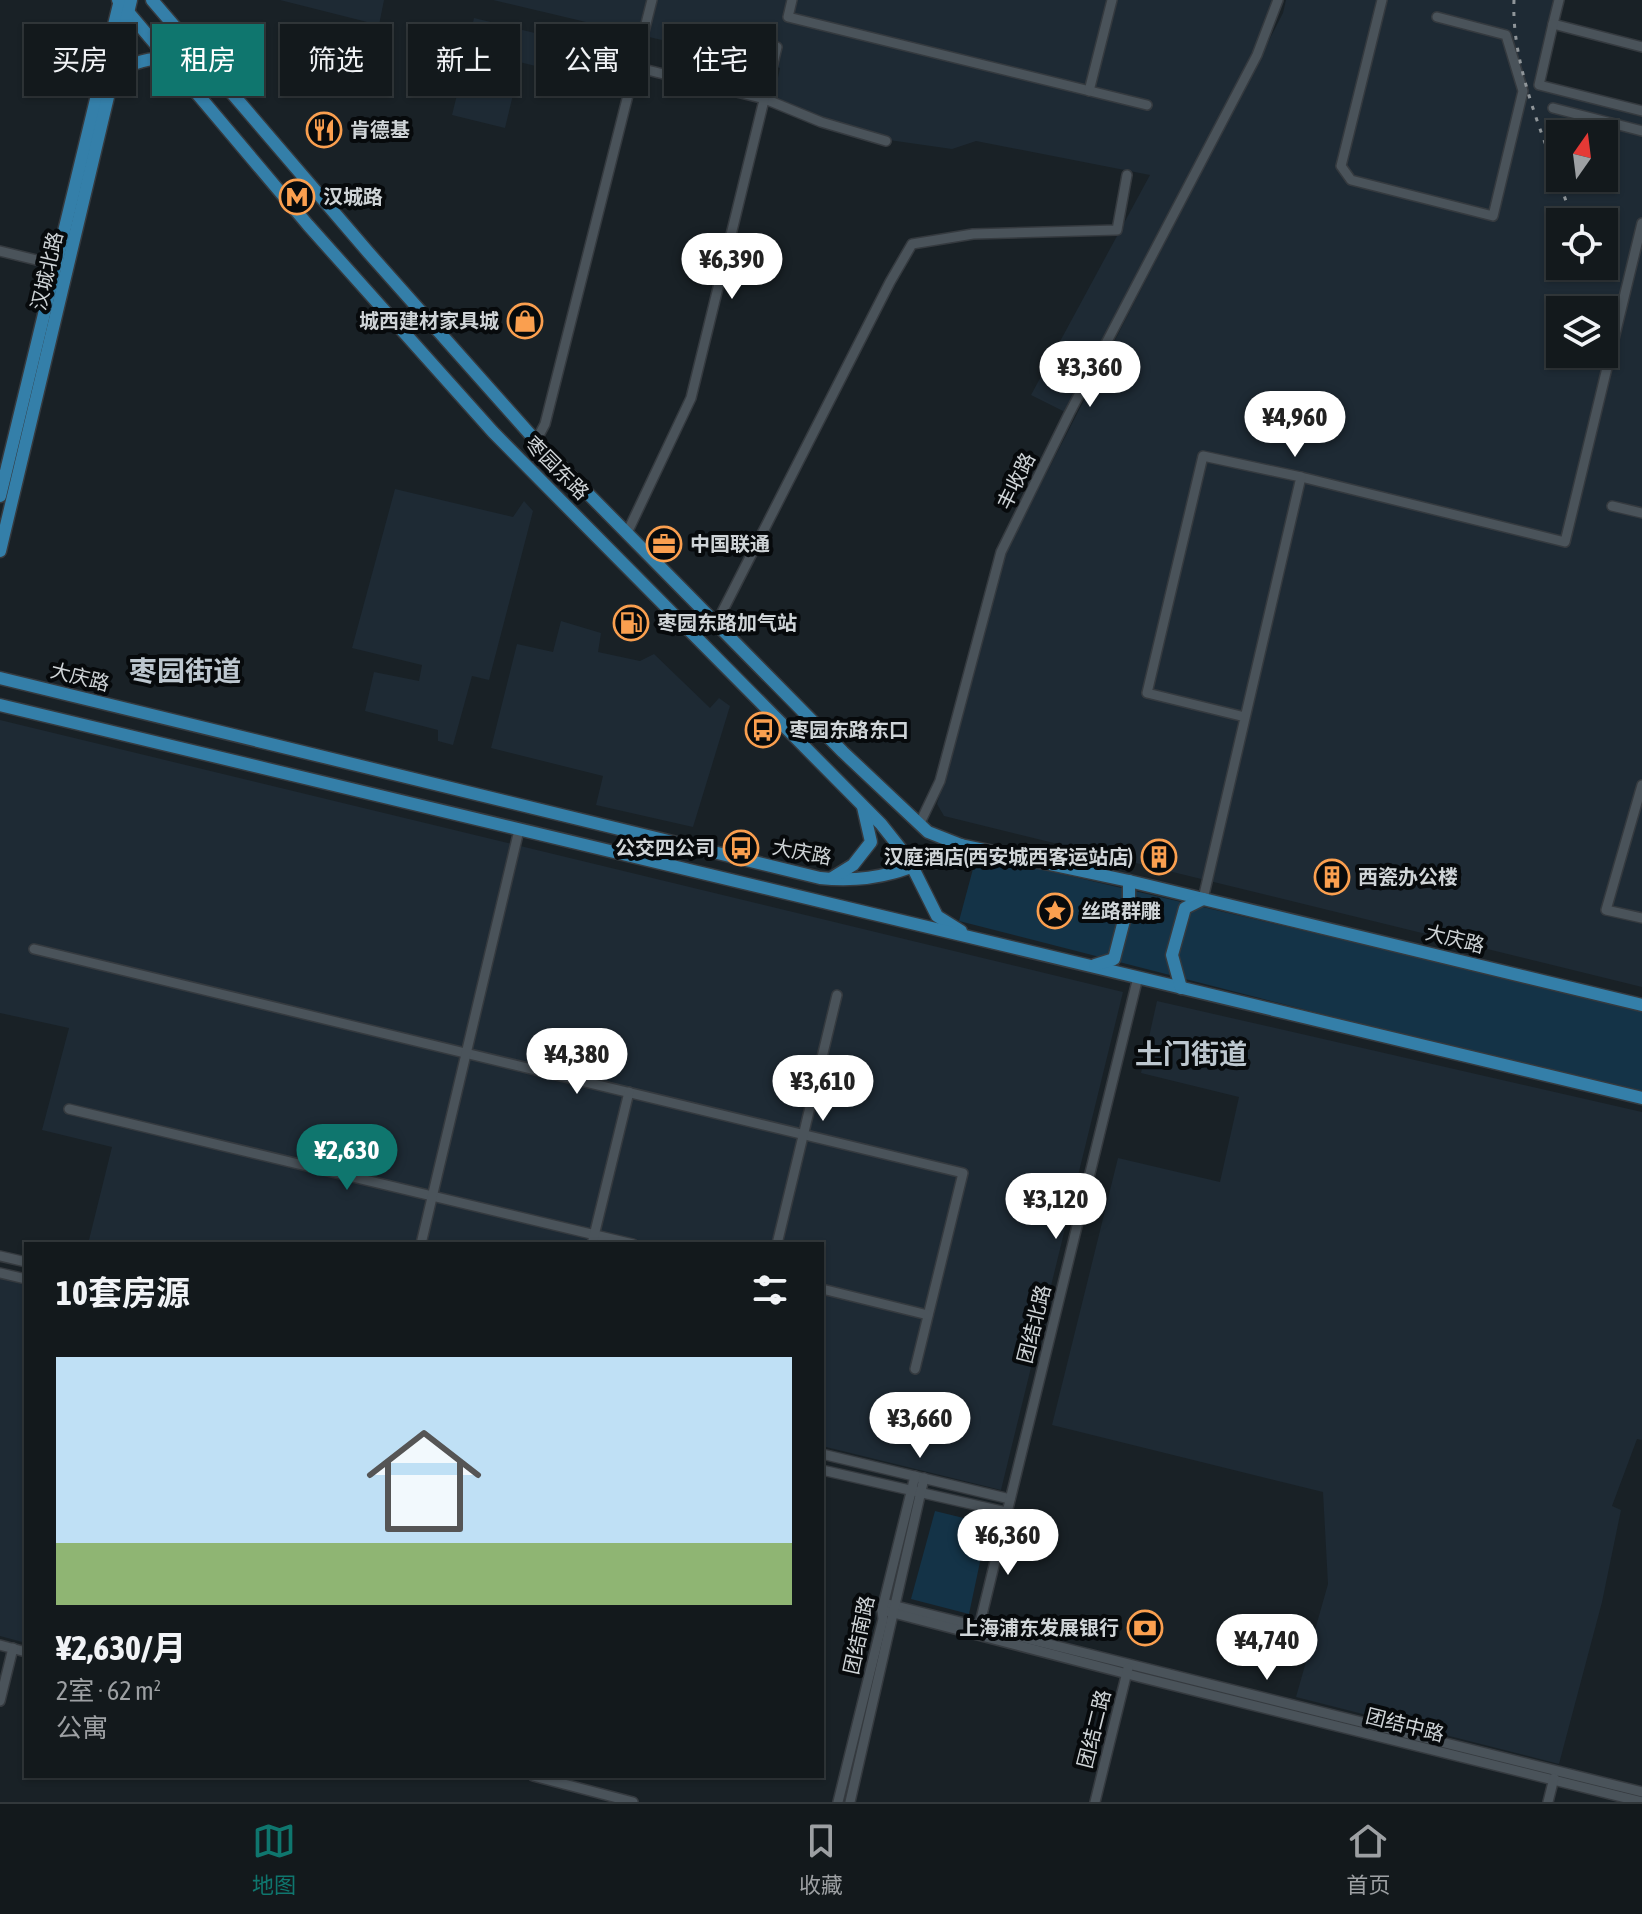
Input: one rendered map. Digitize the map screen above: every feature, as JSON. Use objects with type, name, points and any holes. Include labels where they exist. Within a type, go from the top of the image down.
[{"type":"main road","name":"枣园东路","points":[[152,0],[368,252],[536,441],[919,825],[928,832],[961,845]]},
{"type":"main road","name":"枣园东路","points":[[123,3],[152,41]]},
{"type":"main road","name":"汉城北路","points":[[120,24],[123,3]]},
{"type":"main road","name":"汉城北路","points":[[0,551],[123,3]]},
{"type":"main road","name":"汉城北路","points":[[0,496],[108,96]]},
{"type":"main road","name":"枣园东路","points":[[198,96],[493,432],[881,824],[912,868],[937,916],[970,937]]},
{"type":"main road","name":"大庆路","points":[[0,678],[829,879],[878,877],[912,868],[961,845],[1129,881],[1642,1005]]},
{"type":"main road","points":[[0,705],[1642,1098]]},
{"type":"main road","points":[[829,879],[853,865],[871,842],[862,804]]},
{"type":"main road","points":[[777,891],[782,869]]},
{"type":"main road","points":[[1092,966],[1114,959],[1129,901],[1129,881]]},
{"type":"main road","points":[[1181,988],[1172,955],[1185,908],[1203,899]]},
{"type":"street","points":[[646,24],[652,0]]},
{"type":"street","points":[[792,0],[788,17],[1147,105]]},
{"type":"street","points":[[1089,91],[1112,0]]},
{"type":"street","name":"丰收路","points":[[919,825],[940,781],[1001,552],[1069,414],[1257,55],[1278,0]]},
{"type":"street","points":[[1382,0],[1341,166],[1351,180],[1493,216],[1523,91],[1506,35],[1437,17]]},
{"type":"street","points":[[1559,0],[1539,85],[1642,111]]},
{"type":"street","points":[[1553,24],[1642,47]]},
{"type":"street","points":[[627,533],[691,398],[777,47]]},
{"type":"street","points":[[648,70],[765,99],[821,122],[886,141]]},
{"type":"street","points":[[536,441],[545,424],[628,96]]},
{"type":"street","points":[[1553,108],[1642,131]]},
{"type":"street","points":[[716,624],[912,244],[973,234],[1117,230],[1127,175]]},
{"type":"street","points":[[1245,717],[1147,693],[1203,456],[1565,542],[1642,223]]},
{"type":"street","points":[[0,251],[63,266]]},
{"type":"street","points":[[1203,899],[1301,477]]},
{"type":"street","points":[[1612,506],[1642,513]]},
{"type":"street","points":[[1642,785],[1606,910],[1642,918]]},
{"type":"street","points":[[421,1242],[519,830]]},
{"type":"street","points":[[34,949],[963,1173],[915,1369]]},
{"type":"street","name":"团结北路","points":[[979,1630],[1138,977]]},
{"type":"street","points":[[777,1242],[837,995]]},
{"type":"street","points":[[593,1239],[629,1092]]},
{"type":"street","points":[[69,1109],[433,1195],[593,1239],[617,1242]]},
{"type":"street","points":[[0,1256],[24,1262]]},
{"type":"street","points":[[0,1273],[24,1279]]},
{"type":"street","points":[[824,1289],[928,1315]]},
{"type":"street","points":[[824,1454],[1010,1499]]},
{"type":"street","points":[[824,1470],[1006,1512]]},
{"type":"street","name":"团结南路","points":[[850,1802],[888,1608],[920,1477]]},
{"type":"street","name":"团结南路","points":[[838,1802],[888,1608]]},
{"type":"street","name":"团结中路","points":[[888,1608],[1555,1775],[1642,1792]]},
{"type":"street","points":[[0,1645],[24,1651]]},
{"type":"street","points":[[0,1701],[13,1648]]},
{"type":"street","name":"团结二路","points":[[1095,1802],[1128,1669]]},
{"type":"street","points":[[1548,1802],[1555,1775]]},
{"type":"street","name":"团结中路","points":[[1555,1775],[1642,1802]]},
{"type":"street","points":[[541,1778],[633,1802]]},
{"type":"street","points":[[579,1788],[582,1778]]},
{"type":"shaded area","points":[[280,0],[384,0],[379,24]]},
{"type":"shaded area","points":[[493,0],[1274,0],[1269,18],[1181,197],[1069,414],[1031,395],[1150,175],[976,141],[952,149],[889,140],[773,102],[780,68],[776,67],[776,24],[664,24],[664,41],[648,37],[648,24],[594,24]]},
{"type":"shaded area","points":[[1286,0],[1554,0],[1534,88],[1642,117],[1642,987],[944,816],[937,804],[1006,552],[1283,13]]},
{"type":"shaded area","points":[[474,18],[498,24],[473,24]]},
{"type":"shaded area","points":[[520,29],[536,33],[536,66],[520,62]]},
{"type":"shaded area","points":[[457,96],[513,96],[505,128],[452,115]]},
{"type":"shaded area","points":[[395,489],[513,517],[524,501],[533,511],[489,680],[472,676],[453,745],[438,741],[438,730],[365,711],[374,672],[419,681],[422,665],[352,648]]},
{"type":"shaded area","points":[[561,621],[601,633],[598,652],[640,661],[654,654],[710,708],[719,698],[730,706],[693,827],[596,805],[603,776],[491,748],[517,644],[553,652]]},
{"type":"shaded area","points":[[0,720],[1123,992],[1001,1490],[824,1446],[824,1242],[88,1242],[112,1147],[42,1130],[69,1028],[0,1013]]},
{"type":"shaded area","points":[[977,854],[1642,1010],[1642,1096],[959,921]]},
{"type":"shaded area","points":[[1157,1001],[1642,1112],[1642,1440],[1637,1439],[1612,1506],[1621,1510],[1602,1602],[1559,1764],[1296,1697],[1328,1584],[1323,1492],[1052,1425],[1118,1158],[1220,1182],[1239,1097],[1141,1073]]},
{"type":"shaded area","points":[[0,1278],[24,1284],[24,1642],[0,1636]]},
{"type":"shaded area","points":[[935,1511],[988,1524],[969,1614],[911,1599]]},
{"type":"railway","points":[[1514,0],[1518,51],[1524,76],[1566,208]]},
{"type":"place","name":"肯德基","points":[[324,130]]},
{"type":"place","name":"汉城路","points":[[297,197]]},
{"type":"place","name":"城西建材家具城","points":[[525,321]]},
{"type":"place","name":"中国联通","points":[[664,544]]},
{"type":"place","name":"枣园东路加气站","points":[[631,623]]},
{"type":"place","name":"枣园东路东口","points":[[763,730]]},
{"type":"place","name":"公交四公司","points":[[741,848]]},
{"type":"place","name":"汉庭酒店(西安城西客运站店)","points":[[1159,857]]},
{"type":"place","name":"西瓷办公楼","points":[[1332,877]]},
{"type":"place","name":"丝路群雕","points":[[1055,911]]},
{"type":"place","name":"上海浦东发展银行","points":[[1145,1628]]},
{"type":"district","name":"枣园街道","points":[[185,671]]},
{"type":"district","name":"土门街道","points":[[1191,1054]]}]
